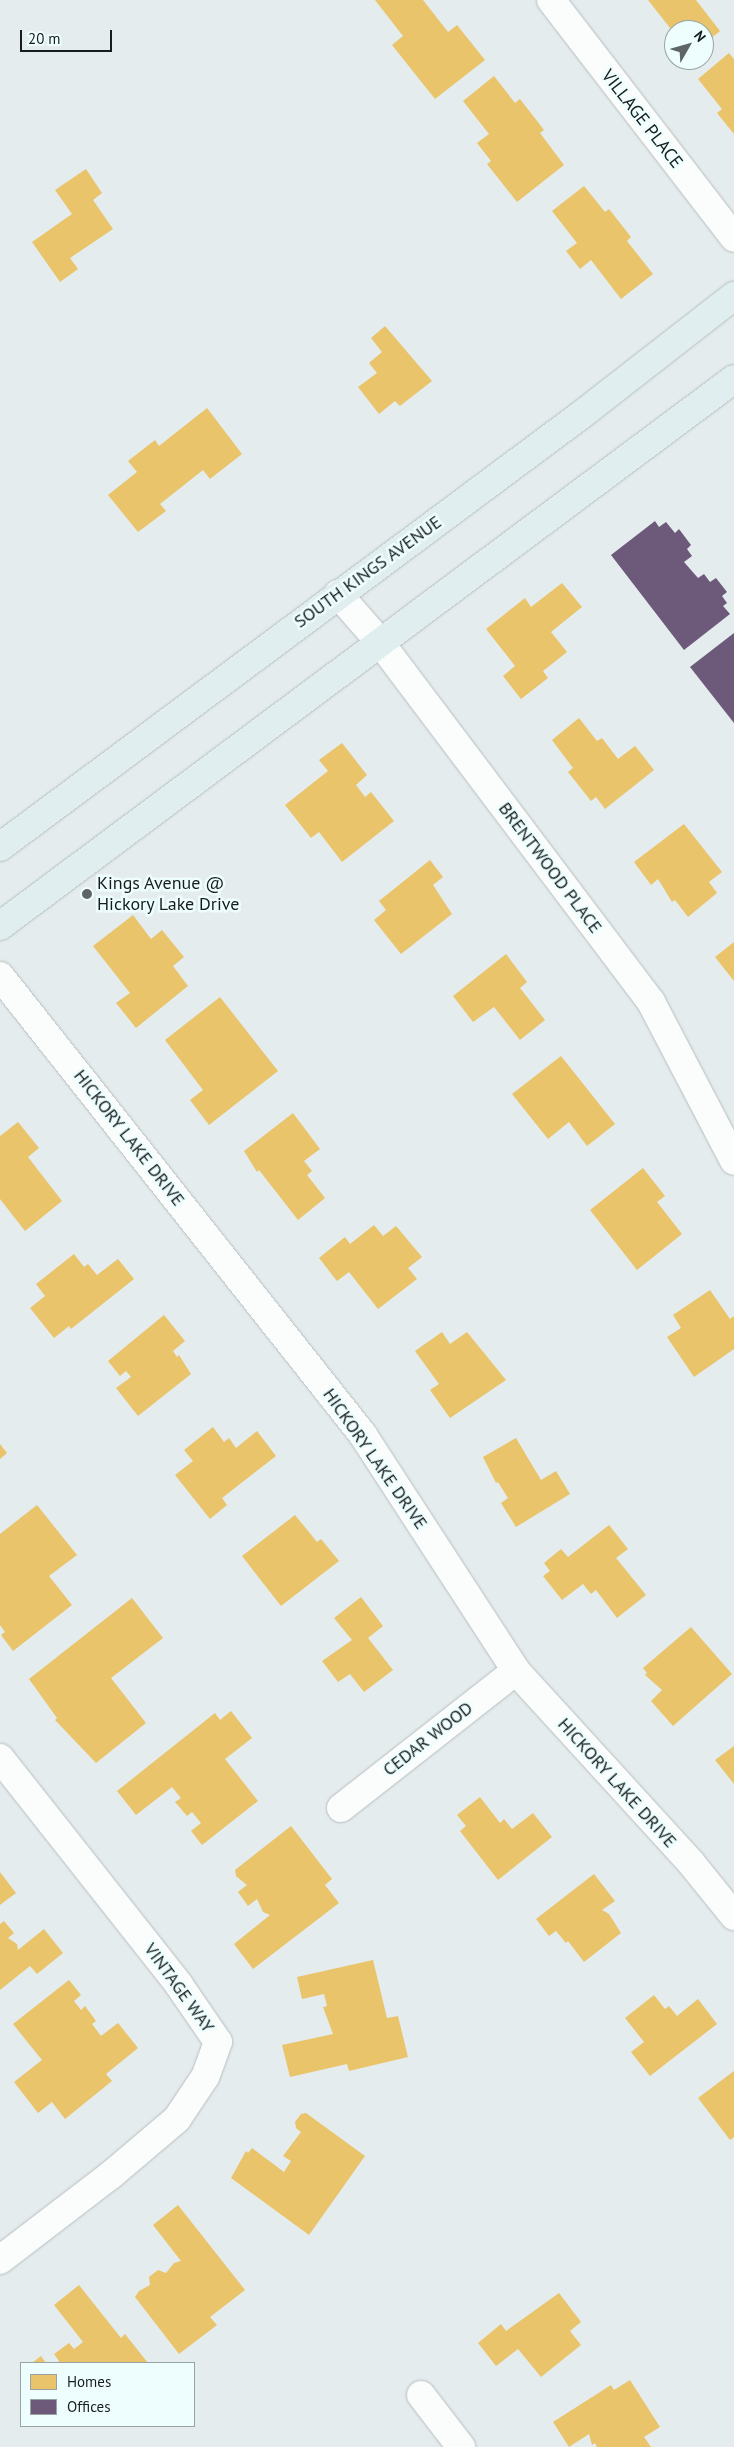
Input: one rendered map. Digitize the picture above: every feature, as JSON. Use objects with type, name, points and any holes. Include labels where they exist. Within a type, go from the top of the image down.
[{"type":"main road","name":"SOUTH KINGS AVENUE","points":[[0,846],[581,415],[734,296]]},
{"type":"main road","points":[[0,926],[379,641],[734,379]]},
{"type":"street","name":"VILLAGE PLACE","points":[[551,0],[734,238]]},
{"type":"street","name":"BRENTWOOD PLACE","points":[[338,594],[379,641],[651,1002],[734,1161]]},
{"type":"street","name":"HICKORY LAKE DRIVE","points":[[0,976],[363,1435],[516,1671],[692,1864],[734,1916]]},
{"type":"street","name":"CEDAR WOOD","points":[[341,1808],[516,1671]]},
{"type":"street","name":"VINTAGE WAY","points":[[0,1758],[179,1985],[218,2042],[205,2077],[177,2119],[112,2175],[0,2260]]},
{"type":"street","points":[[422,2395],[461,2447]]},
{"type":"building: Homes","points":[[375,0],[423,0],[448,32],[457,25],[485,60],[435,99],[392,45],[403,36]]},
{"type":"building: Homes","points":[[648,0],[696,0],[711,20],[664,20]]},
{"type":"building: Homes","points":[[714,23],[720,31],[714,36]]},
{"type":"building: Homes","points":[[729,53],[734,59],[734,134],[717,113],[722,109],[698,79],[709,70],[714,70],[714,66]]},
{"type":"building: Homes","points":[[494,76],[515,103],[520,99],[544,130],[540,133],[564,165],[517,202],[487,164],[491,161],[477,143],[489,134],[463,101]]},
{"type":"building: Homes","points":[[86,169],[102,193],[93,200],[113,229],[70,258],[78,269],[60,282],[32,242],[72,214],[55,190]]},
{"type":"building: Homes","points":[[584,186],[605,212],[609,209],[631,237],[627,241],[653,274],[621,299],[591,260],[580,269],[566,251],[577,243],[552,211]]},
{"type":"building: Homes","points":[[385,326],[432,381],[400,406],[395,401],[379,414],[358,387],[377,373],[369,363],[382,352],[371,338]]},
{"type":"building: Homes","points":[[207,408],[242,454],[210,479],[203,470],[160,504],[166,511],[138,532],[108,495],[137,472],[128,461],[155,440],[159,446]]},
{"type":"building: Homes","points":[[562,583],[582,607],[551,632],[567,652],[543,671],[548,678],[521,699],[503,676],[515,666],[486,629],[525,598],[531,607]]},
{"type":"building: Homes","points":[[579,718],[597,741],[602,738],[618,759],[635,746],[654,770],[605,809],[596,797],[591,801],[568,772],[573,768],[552,740]]},
{"type":"building: Homes","points":[[342,743],[367,775],[356,785],[365,797],[371,792],[394,821],[342,862],[319,832],[311,838],[285,805],[328,771],[319,760]]},
{"type":"building: Homes","points":[[684,824],[722,872],[709,882],[717,893],[688,917],[675,900],[672,902],[658,879],[651,885],[634,862]]},
{"type":"building: Homes","points":[[430,860],[443,877],[433,885],[452,914],[401,954],[374,920],[386,910],[379,901]]},
{"type":"building: Homes","points":[[133,915],[151,939],[162,930],[184,957],[173,966],[188,986],[136,1028],[116,1003],[130,993],[93,946]]},
{"type":"building: Homes","points":[[734,942],[734,981],[715,957]]},
{"type":"building: Homes","points":[[506,954],[527,982],[520,988],[545,1020],[520,1040],[494,1007],[473,1022],[453,996]]},
{"type":"building: Homes","points":[[220,997],[278,1071],[209,1125],[190,1100],[203,1090],[165,1040]]},
{"type":"building: Homes","points":[[561,1056],[615,1124],[587,1146],[569,1122],[548,1139],[512,1094]]},
{"type":"building: Homes","points":[[293,1113],[320,1149],[304,1161],[312,1171],[307,1175],[325,1198],[298,1220],[259,1170],[257,1172],[244,1151]]},
{"type":"building: Homes","points":[[18,1122],[39,1148],[28,1157],[62,1201],[25,1231],[0,1199],[0,1136]]},
{"type":"building: Homes","points":[[643,1168],[665,1196],[657,1202],[682,1234],[637,1270],[590,1210]]},
{"type":"building: Homes","points":[[374,1225],[383,1236],[396,1226],[422,1257],[408,1268],[417,1279],[378,1309],[349,1272],[337,1281],[319,1258],[345,1237],[350,1244]]},
{"type":"building: Homes","points":[[74,1254],[84,1267],[88,1264],[97,1275],[118,1259],[134,1279],[71,1329],[69,1326],[54,1338],[30,1308],[45,1296],[36,1284]]},
{"type":"building: Homes","points":[[710,1290],[730,1319],[734,1316],[734,1349],[694,1377],[667,1337],[681,1328],[673,1315]]},
{"type":"building: Homes","points":[[164,1315],[185,1341],[173,1351],[177,1357],[179,1355],[191,1374],[138,1416],[116,1388],[131,1377],[126,1371],[120,1376],[108,1361]]},
{"type":"building: Homes","points":[[442,1332],[450,1344],[467,1332],[506,1380],[450,1418],[430,1390],[439,1384],[415,1351]]},
{"type":"building: Homes","points":[[213,1427],[224,1442],[229,1438],[236,1448],[257,1431],[276,1456],[222,1498],[227,1505],[210,1519],[175,1475],[193,1461],[184,1450]]},
{"type":"building: Homes","points":[[516,1438],[541,1480],[556,1471],[570,1494],[516,1527],[501,1503],[508,1498],[498,1482],[496,1483],[483,1457]]},
{"type":"building: Homes","points":[[0,1444],[7,1453],[0,1459]]},
{"type":"building: Homes","points":[[37,1505],[77,1555],[49,1576],[72,1605],[13,1651],[1,1635],[5,1632],[0,1625],[0,1534]]},
{"type":"building: Homes","points":[[295,1515],[317,1542],[321,1539],[339,1561],[281,1606],[242,1556]]},
{"type":"building: Homes","points":[[609,1525],[628,1549],[616,1558],[646,1595],[617,1618],[596,1590],[591,1594],[583,1584],[562,1600],[543,1576],[550,1571],[544,1563],[561,1549],[568,1557]]},
{"type":"building: Homes","points":[[361,1597],[383,1626],[368,1638],[393,1670],[364,1692],[350,1674],[338,1682],[322,1661],[352,1640],[334,1618]]},
{"type":"building: Homes","points":[[132,1598],[163,1638],[111,1678],[146,1723],[96,1763],[55,1720],[57,1718],[29,1679]]},
{"type":"building: Homes","points":[[691,1627],[732,1674],[673,1726],[651,1701],[662,1690],[645,1675],[647,1673],[643,1668]]},
{"type":"building: Homes","points":[[231,1711],[252,1738],[225,1759],[258,1801],[202,1845],[191,1831],[201,1823],[192,1812],[187,1816],[175,1802],[181,1798],[172,1787],[136,1815],[117,1791],[215,1713],[220,1720]]},
{"type":"building: Homes","points":[[734,1746],[734,1784],[715,1760]]},
{"type":"building: Homes","points":[[480,1797],[500,1823],[504,1819],[512,1829],[533,1813],[552,1837],[498,1880],[460,1831],[466,1826],[457,1815]]},
{"type":"building: Homes","points":[[291,1826],[332,1879],[325,1885],[339,1903],[253,1969],[234,1944],[270,1915],[263,1912],[257,1899],[248,1906],[238,1892],[247,1885],[236,1876],[235,1870]]},
{"type":"building: Homes","points":[[0,1872],[16,1893],[0,1905]]},
{"type":"building: Homes","points":[[594,1874],[615,1901],[602,1910],[609,1914],[621,1933],[584,1962],[568,1941],[566,1943],[556,1931],[549,1936],[536,1919]]},
{"type":"building: Homes","points":[[4,1921],[14,1933],[8,1938],[17,1944],[18,1950],[44,1929],[63,1953],[37,1974],[30,1966],[0,1990],[0,1924]]},
{"type":"building: Homes","points":[[373,1960],[387,2018],[398,2016],[408,2057],[349,2071],[347,2064],[290,2077],[282,2045],[333,2034],[323,2007],[327,2006],[324,1994],[302,1999],[297,1977]]},
{"type":"building: Homes","points":[[69,1980],[81,1995],[74,2001],[81,2010],[85,2006],[96,2021],[92,2024],[101,2036],[118,2023],[138,2048],[106,2074],[112,2081],[65,2119],[52,2102],[38,2113],[14,2082],[42,2060],[13,2024]]},
{"type":"building: Homes","points":[[654,1995],[665,2009],[669,2006],[677,2016],[698,1999],[717,2024],[650,2076],[631,2052],[644,2042],[625,2018]]},
{"type":"building: Homes","points":[[734,2071],[734,2137],[730,2140],[698,2098]]},
{"type":"building: Homes","points":[[306,2113],[365,2156],[309,2235],[231,2178],[246,2151],[248,2153],[252,2148],[284,2172],[291,2161],[283,2156],[301,2132],[296,2128],[295,2122],[301,2114]]},
{"type":"building: Homes","points":[[178,2205],[245,2290],[210,2317],[217,2325],[179,2354],[135,2297],[139,2291],[150,2285],[149,2277],[158,2270],[166,2273],[174,2263],[181,2261],[153,2225]]},
{"type":"building: Homes","points":[[79,2285],[121,2338],[125,2334],[147,2362],[58,2362],[54,2354],[69,2343],[74,2349],[83,2342],[54,2305]]},
{"type":"building: Homes","points":[[559,2293],[581,2322],[570,2331],[581,2345],[541,2377],[518,2349],[496,2366],[478,2343],[501,2324],[506,2331]]},
{"type":"building: Homes","points":[[41,2356],[45,2362],[33,2362]]},
{"type":"building: Homes","points":[[630,2380],[660,2427],[644,2437],[651,2447],[597,2447],[595,2443],[592,2445],[589,2434],[569,2447],[553,2422],[611,2385],[614,2390]]},
{"type":"building: Offices","points":[[655,521],[659,527],[666,522],[675,533],[679,529],[691,545],[687,549],[692,556],[684,562],[698,578],[704,574],[710,582],[716,578],[727,592],[722,596],[727,603],[723,606],[730,614],[684,650],[611,555]]},
{"type":"building: Offices","points":[[734,633],[734,723],[690,667]]},
{"type":"place","name":"Kings Avenue @ Hickory Lake Drive","points":[[87,894]]}]
